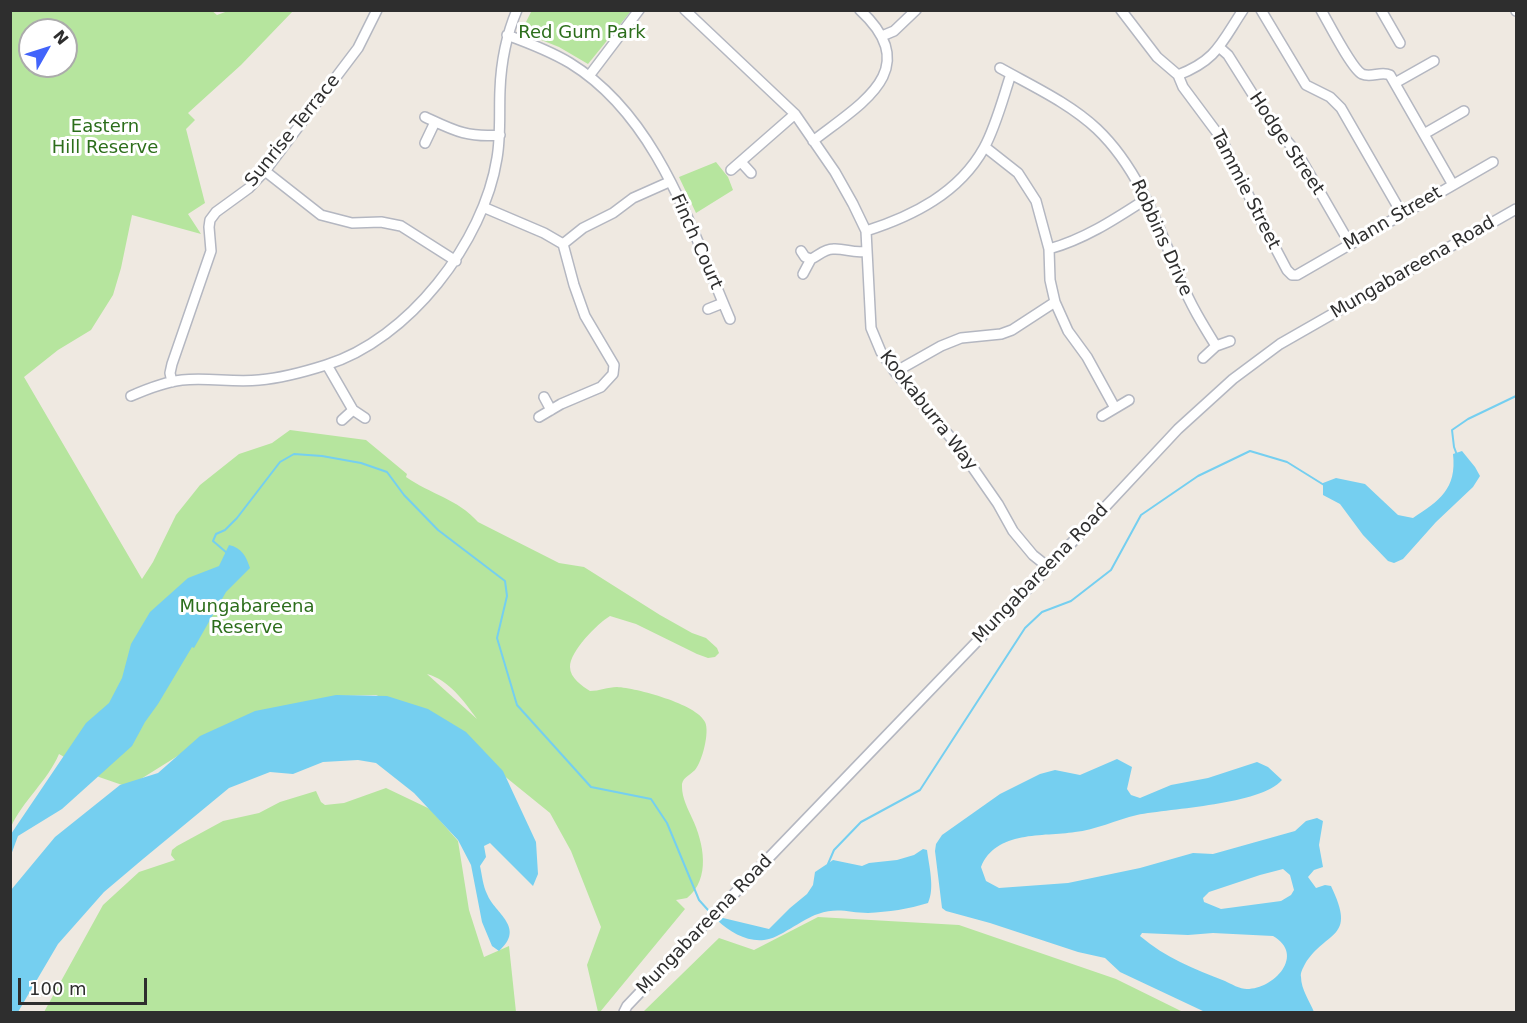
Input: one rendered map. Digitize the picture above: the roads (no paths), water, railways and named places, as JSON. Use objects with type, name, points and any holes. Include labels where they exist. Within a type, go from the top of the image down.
[{"type":"street","name":"Sunrise Terrace","points":[[172,382],[170,372],[174,357],[211,251],[210,220],[216,212],[249,188],[265,171],[358,48],[377,10]]},
{"type":"street","points":[[130,396],[152,387],[184,380],[258,380],[327,365],[358,352],[392,329],[426,297],[456,261],[483,207],[492,181],[500,135],[501,70],[507,35],[517,10]]},
{"type":"street","points":[[589,76],[639,10]]},
{"type":"street","name":"Kookaburra Way","points":[[685,10],[795,114],[813,141],[853,204],[866,231],[871,328],[881,352],[895,372],[957,445],[998,504],[1013,531],[1033,555],[1048,567]]},
{"type":"street","points":[[813,141],[876,90],[887,67],[882,36],[875,24],[860,10]]},
{"type":"street","points":[[882,36],[894,31],[916,10]]},
{"type":"street","name":"Tammie Street","points":[[1121,10],[1157,57],[1178,75],[1183,87],[1221,138],[1260,219],[1287,270],[1292,275]]},
{"type":"street","points":[[1178,75],[1204,62],[1219,47],[1243,10]]},
{"type":"street","points":[[1261,10],[1306,85],[1330,97],[1341,108],[1402,214]]},
{"type":"street","points":[[1321,10],[1356,69],[1365,75],[1386,73],[1390,75],[1453,185]]},
{"type":"street","points":[[1381,10],[1400,43]]},
{"type":"street","name":"Finch Court","points":[[507,35],[554,54],[589,76],[605,89],[633,120],[650,144],[683,210],[730,318]]},
{"type":"street","name":"Hodge Street","points":[[1219,47],[1228,55],[1269,120],[1298,154],[1350,244]]},
{"type":"street","points":[[1395,83],[1434,61]]},
{"type":"street","name":"Robbins Drive","points":[[1000,68],[1066,104],[1098,130],[1125,163],[1164,234],[1190,300],[1215,346]]},
{"type":"street","points":[[866,231],[912,214],[956,185],[985,147],[1011,74]]},
{"type":"street","points":[[1424,134],[1464,111]]},
{"type":"street","points":[[731,170],[795,114]]},
{"type":"street","points":[[425,117],[459,132],[479,137],[500,135]]},
{"type":"street","points":[[425,143],[435,122]]},
{"type":"street","points":[[985,147],[1018,173],[1036,201],[1049,249],[1048,265],[1055,302],[1068,331],[1088,357],[1115,408]]},
{"type":"street","points":[[741,162],[751,173]]},
{"type":"street","name":"Mann Street","points":[[1292,275],[1297,275],[1493,162]]},
{"type":"street","points":[[265,171],[321,215],[352,223],[381,222],[401,226],[456,261]]},
{"type":"street","points":[[563,244],[583,228],[613,213],[633,198],[669,182]]},
{"type":"street","points":[[1049,249],[1083,237],[1146,199]]},
{"type":"street","points":[[483,207],[544,233],[563,244],[585,316],[614,365],[614,374],[601,387],[539,417]]},
{"type":"street","name":"Mungabareena Road","points":[[624,1012],[627,1006],[683,947],[1178,429],[1243,372],[1280,344],[1516,209]]},
{"type":"street","points":[[803,274],[811,259],[831,248],[854,253],[867,251]]},
{"type":"street","points":[[801,251],[805,257],[811,259]]},
{"type":"street","points":[[895,372],[941,346],[961,338],[1001,334],[1012,330],[1055,302]]},
{"type":"street","name":"Finch Court","points":[[708,309],[723,303]]},
{"type":"street","points":[[1203,358],[1215,346],[1230,341]]},
{"type":"street","points":[[327,365],[353,410],[365,418]]},
{"type":"street","points":[[544,397],[551,410]]},
{"type":"street","points":[[1102,416],[1130,400]]},
{"type":"street","points":[[342,420],[353,410]]},
{"type":"water","points":[[1462,451],[1480,476],[1473,487],[1436,522],[1403,559],[1394,563],[1388,561],[1363,535],[1340,504],[1323,495],[1323,483],[1336,478],[1365,484],[1398,515],[1413,518],[1431,506],[1444,493],[1452,476],[1453,454]]},
{"type":"water","points":[[229,545],[243,553],[250,568],[226,592],[194,648],[192,647],[132,746],[62,809],[18,836],[11,855],[11,834],[86,723],[109,703],[122,678],[131,644],[150,612],[188,578],[219,566]]},
{"type":"water","points":[[336,695],[387,696],[428,709],[466,732],[503,771],[536,842],[538,874],[533,886],[490,843],[484,846],[486,857],[480,866],[484,888],[506,921],[510,935],[499,951],[492,946],[482,922],[471,865],[458,840],[414,793],[376,763],[358,760],[323,762],[293,774],[270,772],[229,788],[104,892],[58,944],[18,1012],[11,1012],[11,890],[55,837],[120,785],[158,773],[200,736],[255,711]]},
{"type":"water","points":[[1117,759],[1132,767],[1127,789],[1131,795],[1140,798],[1171,785],[1208,778],[1257,762],[1268,767],[1282,780],[1255,795],[1236,800],[1137,815],[1083,831],[1022,837],[1009,841],[988,855],[981,867],[986,881],[999,888],[1068,883],[1140,868],[1193,853],[1213,854],[1295,831],[1306,821],[1317,818],[1323,821],[1319,845],[1323,867],[1314,870],[1308,877],[1316,888],[1331,886],[1341,916],[1336,932],[1314,953],[1301,972],[1302,986],[1314,1012],[1205,1012],[1120,972],[1105,958],[1078,952],[942,908],[935,851],[936,844],[942,835],[1000,794],[1040,774],[1055,770],[1080,775]],"holes":[[[1283,869],[1290,875],[1294,890],[1291,895],[1281,901],[1221,909],[1204,902],[1203,898],[1209,892]],[[1142,933],[1273,936],[1287,952],[1286,961],[1276,977],[1257,988],[1244,989],[1170,957],[1140,936]]]},
{"type":"water","points":[[923,849],[927,850],[931,877],[928,903],[876,913],[825,912],[764,940],[739,935],[718,921],[723,918],[769,929],[807,894],[813,885],[815,872],[833,860],[862,866],[897,860],[914,855]]},
{"type":"waterway","points":[[1457,455],[1452,430],[1468,419],[1516,396]]},
{"type":"waterway","points":[[828,864],[834,850],[861,822],[920,790],[1025,628],[1042,612],[1071,601],[1111,570],[1141,515],[1198,476],[1250,451],[1287,462],[1324,485]]},
{"type":"waterway","points":[[227,553],[213,541],[216,534],[225,530],[237,518],[280,462],[294,454],[361,463],[387,472],[404,495],[438,530],[505,581],[507,596],[497,638],[517,705],[591,787],[651,799],[667,823],[699,900],[708,910]]},
{"type":"park label","name":"Red Gum Park","points":[[582,33]]},
{"type":"park label","name":"Eastern Hill Reserve","points":[[105,137]]},
{"type":"park label","name":"Mungabareena Reserve","points":[[247,617]]}]
